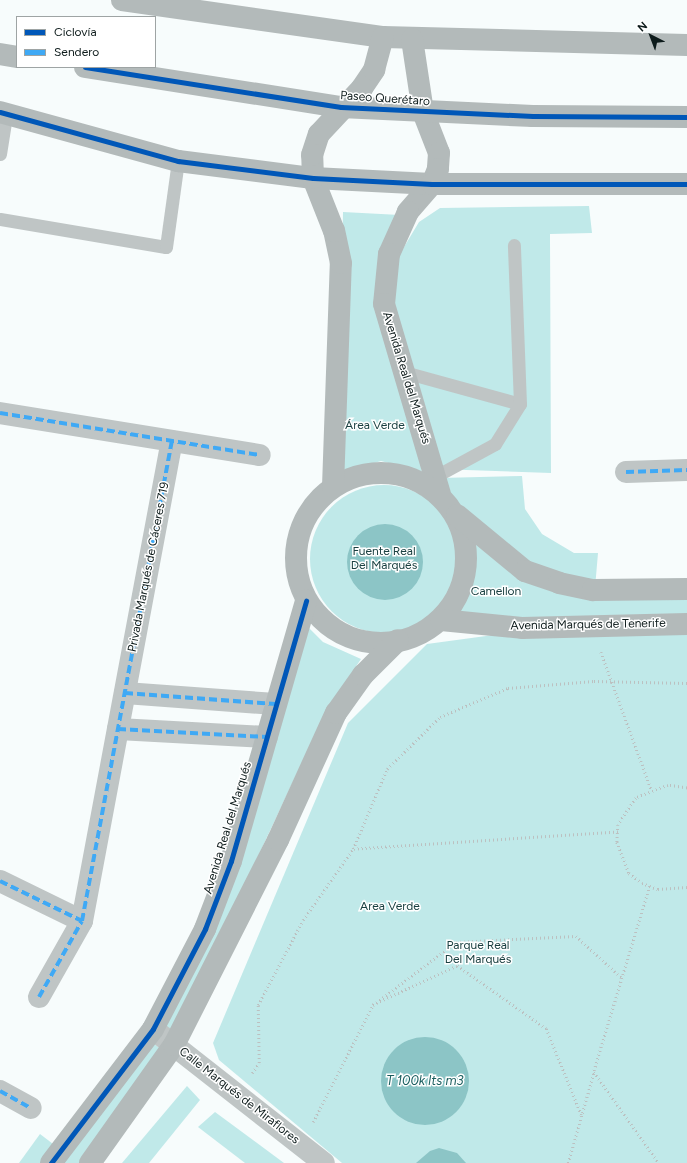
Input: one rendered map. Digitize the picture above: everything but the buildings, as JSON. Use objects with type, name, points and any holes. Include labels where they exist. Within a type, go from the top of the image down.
[{"type":"street","points":[[122,0],[383,37],[412,39],[687,45]]},
{"type":"street","points":[[333,487],[341,264],[334,231],[313,178],[312,155],[319,134],[340,107],[362,88],[370,76],[383,37]]},
{"type":"street","name":"Avenida Real del Marqués","points":[[412,39],[423,112],[439,153],[432,184],[408,212],[389,254],[384,304],[438,485]]},
{"type":"street","points":[[0,54],[16,57]]},
{"type":"street","name":"Paseo Querétaro","points":[[91,68],[340,107],[423,112],[687,117]]},
{"type":"street","points":[[3,114],[178,161],[313,178],[432,184],[687,184]]},
{"type":"street","points":[[0,413],[260,455]]},
{"type":"street","name":"Privada Marqués de Cáceres 719","points":[[39,997],[82,921],[172,441]]},
{"type":"street","points":[[626,472],[687,470]]},
{"type":"street","points":[[90,1163],[174,1045],[336,714],[363,674],[398,640],[441,620],[462,589],[468,551],[457,515],[438,485],[388,472],[359,475],[333,487],[305,518],[295,560],[306,601],[339,633],[365,643],[398,640]]},
{"type":"street","points":[[457,515],[525,571],[559,583],[593,590],[687,589]]},
{"type":"street","name":"Avenida Real del Marqués","points":[[51,1163],[153,1029],[205,929],[231,861],[306,601]]},
{"type":"street","name":"Avenida Marqués de Tenerife","points":[[441,620],[522,628],[592,625],[687,624]]},
{"type":"street","points":[[125,693],[276,704]]},
{"type":"street","points":[[118,729],[267,737]]},
{"type":"street","points":[[0,881],[82,921]]},
{"type":"street","name":"Calle Marqués de Miraflores","points":[[153,1029],[324,1163]]},
{"type":"street","points":[[0,1091],[31,1108]]},
{"type":"lane","points":[[0,154],[3,114]]},
{"type":"lane","points":[[0,219],[166,247],[178,161]]},
{"type":"lane","points":[[438,485],[495,444],[520,404],[514,244]]},
{"type":"lane","points":[[404,372],[520,404]]},
{"type":"path","points":[[592,625],[611,683],[651,789]]},
{"type":"path","points":[[259,1063],[258,1005],[302,920],[353,848],[387,769],[440,717],[508,688],[611,683],[687,683]]},
{"type":"path","points":[[687,788],[668,785],[651,789],[625,810],[618,825],[617,842],[630,873],[650,886],[674,890],[687,887]]},
{"type":"path","points":[[353,848],[618,832]]},
{"type":"path","points":[[568,1163],[650,886]]},
{"type":"path","points":[[301,1145],[372,1005],[456,942],[576,936],[622,978]]},
{"type":"path","points":[[372,1005],[457,966],[546,1030],[581,1115]]},
{"type":"path","points":[[594,1072],[659,1163]]},
{"type":"green space","points":[[589,206],[592,233],[550,234],[551,473],[437,469],[385,303],[398,257],[419,222],[440,208]]},
{"type":"green space","name":"Área Verde","points":[[343,212],[400,215],[384,250],[422,472],[381,461],[338,474]]},
{"type":"green space","points":[[522,476],[525,509],[542,534],[574,553],[598,553],[595,588],[560,582],[459,513],[442,492],[440,478]]},
{"type":"green space","name":"Fuente Real Del Marqués","points":[[377,485],[391,485],[406,488],[419,493],[437,506],[450,524],[453,531],[457,545],[457,573],[453,587],[450,594],[437,612],[419,625],[412,628],[391,633],[377,633],[362,630],[349,625],[331,612],[318,594],[315,587],[310,566],[310,552],[313,537],[318,524],[331,506],[349,493],[356,490]]},
{"type":"green space","name":"Camellon","points":[[462,526],[521,574],[687,594],[687,621],[449,616],[466,593],[470,551]]},
{"type":"green space","points":[[308,627],[323,642],[361,659],[326,711],[175,1034],[159,1024]]},
{"type":"green space","name":"Parque Real Del Marqués","points":[[687,628],[687,1163],[342,1163],[219,1060],[213,1043],[348,723],[427,644],[522,631]]},
{"type":"green space","points":[[150,1041],[165,1052],[84,1163],[55,1163]]},
{"type":"green space","points":[[187,1086],[200,1100],[149,1163],[122,1163]]},
{"type":"green space","points":[[215,1112],[284,1163],[245,1163],[198,1127]]},
{"type":"green space","points":[[40,1134],[57,1147],[44,1163],[19,1163]]},
{"type":"water","points":[[385,524],[400,527],[412,535],[420,547],[423,562],[420,577],[412,589],[400,597],[385,600],[370,597],[358,589],[350,577],[347,562],[350,547],[358,535],[370,527]]},
{"type":"water","name":"T 100k lts m3","points":[[416,1037],[434,1037],[450,1044],[462,1056],[469,1072],[469,1090],[462,1106],[450,1118],[434,1125],[416,1125],[400,1118],[388,1106],[381,1090],[381,1072],[388,1056],[400,1044]]},
{"type":"water","points":[[439,1148],[457,1153],[466,1163],[416,1163],[430,1151]]},
{"type":"marked path","points":[[0,413],[260,455]]},
{"type":"marked path","points":[[39,997],[82,921],[172,441]]},
{"type":"marked path","points":[[626,472],[687,470]]},
{"type":"marked path","points":[[125,693],[276,704]]},
{"type":"marked path","points":[[118,729],[267,737]]},
{"type":"marked path","points":[[0,881],[82,921]]},
{"type":"marked path","points":[[0,1091],[31,1108]]},
{"type":"cycle path","points":[[91,68],[341,107],[533,116],[687,117]]},
{"type":"cycle path","points":[[0,112],[178,161],[313,178],[432,184],[687,184]]},
{"type":"cycle path","points":[[51,1163],[153,1029],[205,929],[231,861],[306,601]]},
{"type":"park label","name":"Area Verde","points":[[390,907]]}]
